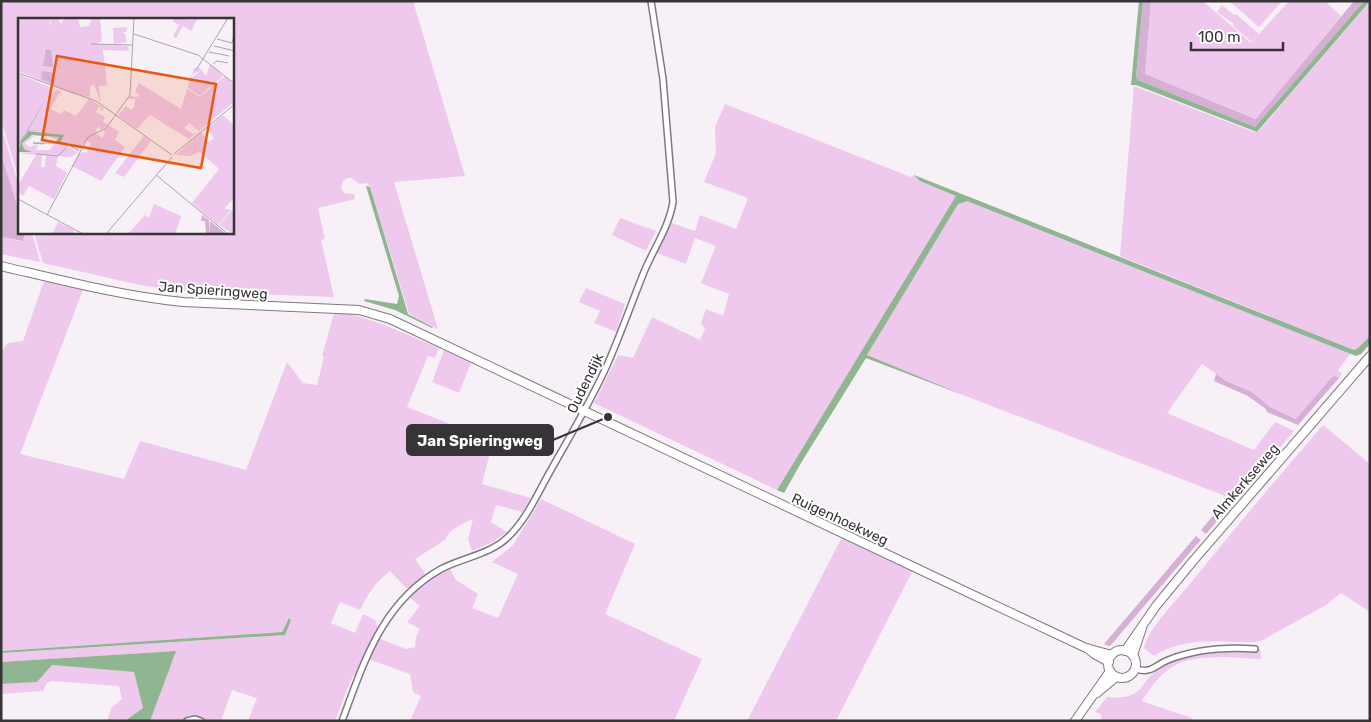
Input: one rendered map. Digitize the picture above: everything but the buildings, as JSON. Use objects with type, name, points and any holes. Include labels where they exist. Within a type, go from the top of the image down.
[{"type":"street","name":"Oudendijk","points":[[342,721],[362,668],[388,616],[405,597],[428,577],[452,564],[498,545],[508,537],[525,514],[584,411],[608,363],[644,271],[670,218],[672,210],[663,79],[651,1]]},
{"type":"street","name":"Jan Spieringweg","points":[[1,266],[125,294],[158,299],[183,302],[359,310],[390,319],[584,411]]},
{"type":"street","name":"Almkerkseweg","points":[[1125,650],[1156,606],[1193,561],[1370,356]]},
{"type":"street","name":"Ruigenhoekweg","points":[[584,411],[1086,648],[1094,654],[1110,659]]},
{"type":"street","name":"Almkerkseweg","points":[[1133,655],[1143,626]]},
{"type":"street","points":[[1136,669],[1144,672],[1152,670],[1164,662],[1190,652],[1232,648],[1255,649]]},
{"type":"street","points":[[1076,721],[1093,696],[1110,683],[1113,674],[1110,659],[1120,650],[1125,650],[1133,655],[1136,669],[1130,676],[1125,678],[1113,674]]},
{"type":"street","points":[[187,721],[195,719],[201,721]]},
{"type":"shaded area","points":[[1,1],[413,1],[465,176],[394,182],[438,329],[409,314],[370,187],[367,183],[359,184],[352,178],[347,178],[343,181],[341,188],[344,193],[354,194],[355,199],[318,208],[325,239],[321,240],[334,297],[178,291],[140,285],[43,263],[34,234],[234,234],[234,18],[18,18],[18,177],[1,120]]},
{"type":"shaded area","points":[[1139,1],[1143,1],[1136,77],[1138,80],[1255,127],[1364,1],[1370,1],[1257,132],[1136,85],[1131,85]]},
{"type":"shaded area","points":[[1143,1],[1151,1],[1145,74],[1256,119],[1354,1],[1364,1],[1255,127],[1138,80],[1136,77]]},
{"type":"shaded area","points":[[1151,1],[1203,1],[1251,43],[1289,1],[1325,1],[1341,16],[1257,119],[1145,74]]},
{"type":"shaded area","points":[[1229,1],[1282,1],[1259,27]]},
{"type":"shaded area","points":[[1370,1],[1370,336],[1354,350],[1120,256],[1134,86],[1254,132],[1259,131]]},
{"type":"shaded area","points":[[1222,5],[1234,15],[1236,14],[1259,34],[1252,42],[1233,26],[1234,24],[1217,12]]},
{"type":"shaded area","points":[[725,104],[911,177],[914,175],[920,181],[957,196],[777,490],[594,403],[618,355],[633,358],[652,317],[700,340],[705,329],[701,323],[706,309],[723,316],[729,294],[701,283],[716,246],[695,238],[686,264],[654,252],[669,222],[695,231],[700,215],[736,229],[748,198],[704,182],[716,153],[715,127]]},
{"type":"shaded area","points":[[1,126],[18,183],[18,208],[1,154]]},
{"type":"shaded area","points":[[1,154],[18,208],[18,234],[25,234],[23,241],[1,237]]},
{"type":"shaded area","points":[[914,175],[1354,350],[1370,336],[1370,344],[1361,354],[1356,356],[967,201],[958,204],[867,355],[963,395],[866,358],[784,493],[777,490],[956,196],[920,181]]},
{"type":"shaded area","points":[[366,186],[370,187],[408,314],[432,328],[395,310],[364,301],[365,299],[397,304],[399,296]]},
{"type":"shaded area","points":[[963,201],[1351,353],[1338,370],[1342,374],[1339,378],[1332,377],[1297,419],[1270,407],[1252,392],[1222,378],[1202,364],[1167,413],[1254,450],[1275,422],[1294,431],[1272,457],[1265,454],[1228,497],[906,373],[867,355],[958,203]]},
{"type":"shaded area","points":[[620,218],[656,231],[646,251],[612,235]]},
{"type":"shaded area","points":[[25,234],[32,234],[40,262],[1,254],[1,237],[19,241],[24,238]]},
{"type":"shaded area","points":[[44,281],[83,290],[20,454],[124,479],[140,441],[246,470],[287,362],[303,383],[317,385],[324,357],[322,356],[335,310],[338,310],[382,324],[439,348],[435,358],[428,356],[407,407],[493,441],[482,484],[531,498],[522,512],[496,505],[491,522],[507,532],[493,542],[472,551],[468,539],[473,519],[453,529],[445,540],[415,559],[426,575],[407,589],[390,571],[372,589],[360,610],[340,602],[331,623],[355,633],[363,614],[375,620],[378,628],[357,675],[353,676],[350,682],[335,721],[248,721],[257,698],[232,690],[221,721],[207,721],[194,718],[185,721],[150,721],[175,651],[1,662],[1,653],[284,635],[288,619],[282,632],[1,651],[1,352],[8,343],[23,341]]},
{"type":"shaded area","points":[[586,288],[625,304],[616,332],[594,323],[600,311],[579,302]]},
{"type":"shaded area","points":[[444,350],[471,363],[459,393],[432,382]]},
{"type":"shaded area","points":[[1216,374],[1252,392],[1270,407],[1296,419],[1332,377],[1339,378],[1298,425],[1267,412],[1266,409],[1248,396],[1214,381]]},
{"type":"shaded area","points":[[1323,425],[1370,464],[1370,612],[1341,593],[1326,605],[1263,640],[1255,642],[1216,641],[1190,643],[1178,645],[1154,656],[1144,648],[1156,624]]},
{"type":"shaded area","points":[[1265,454],[1272,457],[1206,534],[1201,530]]},
{"type":"shaded area","points":[[541,499],[635,544],[605,614],[702,659],[674,721],[410,721],[421,696],[413,692],[410,674],[368,659],[378,638],[406,649],[415,647],[416,637],[420,629],[407,622],[420,606],[408,596],[427,581],[449,568],[456,580],[478,594],[472,608],[498,618],[518,574],[492,562],[513,545]]},
{"type":"shaded area","points":[[1196,536],[1201,540],[1111,645],[1104,644]]},
{"type":"shaded area","points":[[842,537],[913,570],[836,721],[747,721]]},
{"type":"shaded area","points":[[289,618],[291,620],[285,635],[1,653],[1,651],[282,632]]},
{"type":"shaded area","points":[[1260,649],[1261,659],[1211,657],[1198,658],[1175,665],[1159,678],[1142,700],[1192,718],[1192,721],[1102,721],[1101,714],[1095,712],[1107,697],[1129,696],[1135,693],[1155,672],[1174,660],[1198,653]]},
{"type":"shaded area","points":[[176,651],[150,721],[125,721],[143,708],[134,672],[52,665],[37,682],[1,684],[1,662]]},
{"type":"shaded area","points":[[52,665],[134,672],[143,708],[125,721],[107,721],[112,707],[122,699],[119,686],[52,681],[47,683],[43,691],[1,694],[1,684],[37,682]]},
{"type":"place","name":"Jan Spieringweg","points":[[608,417]]}]
